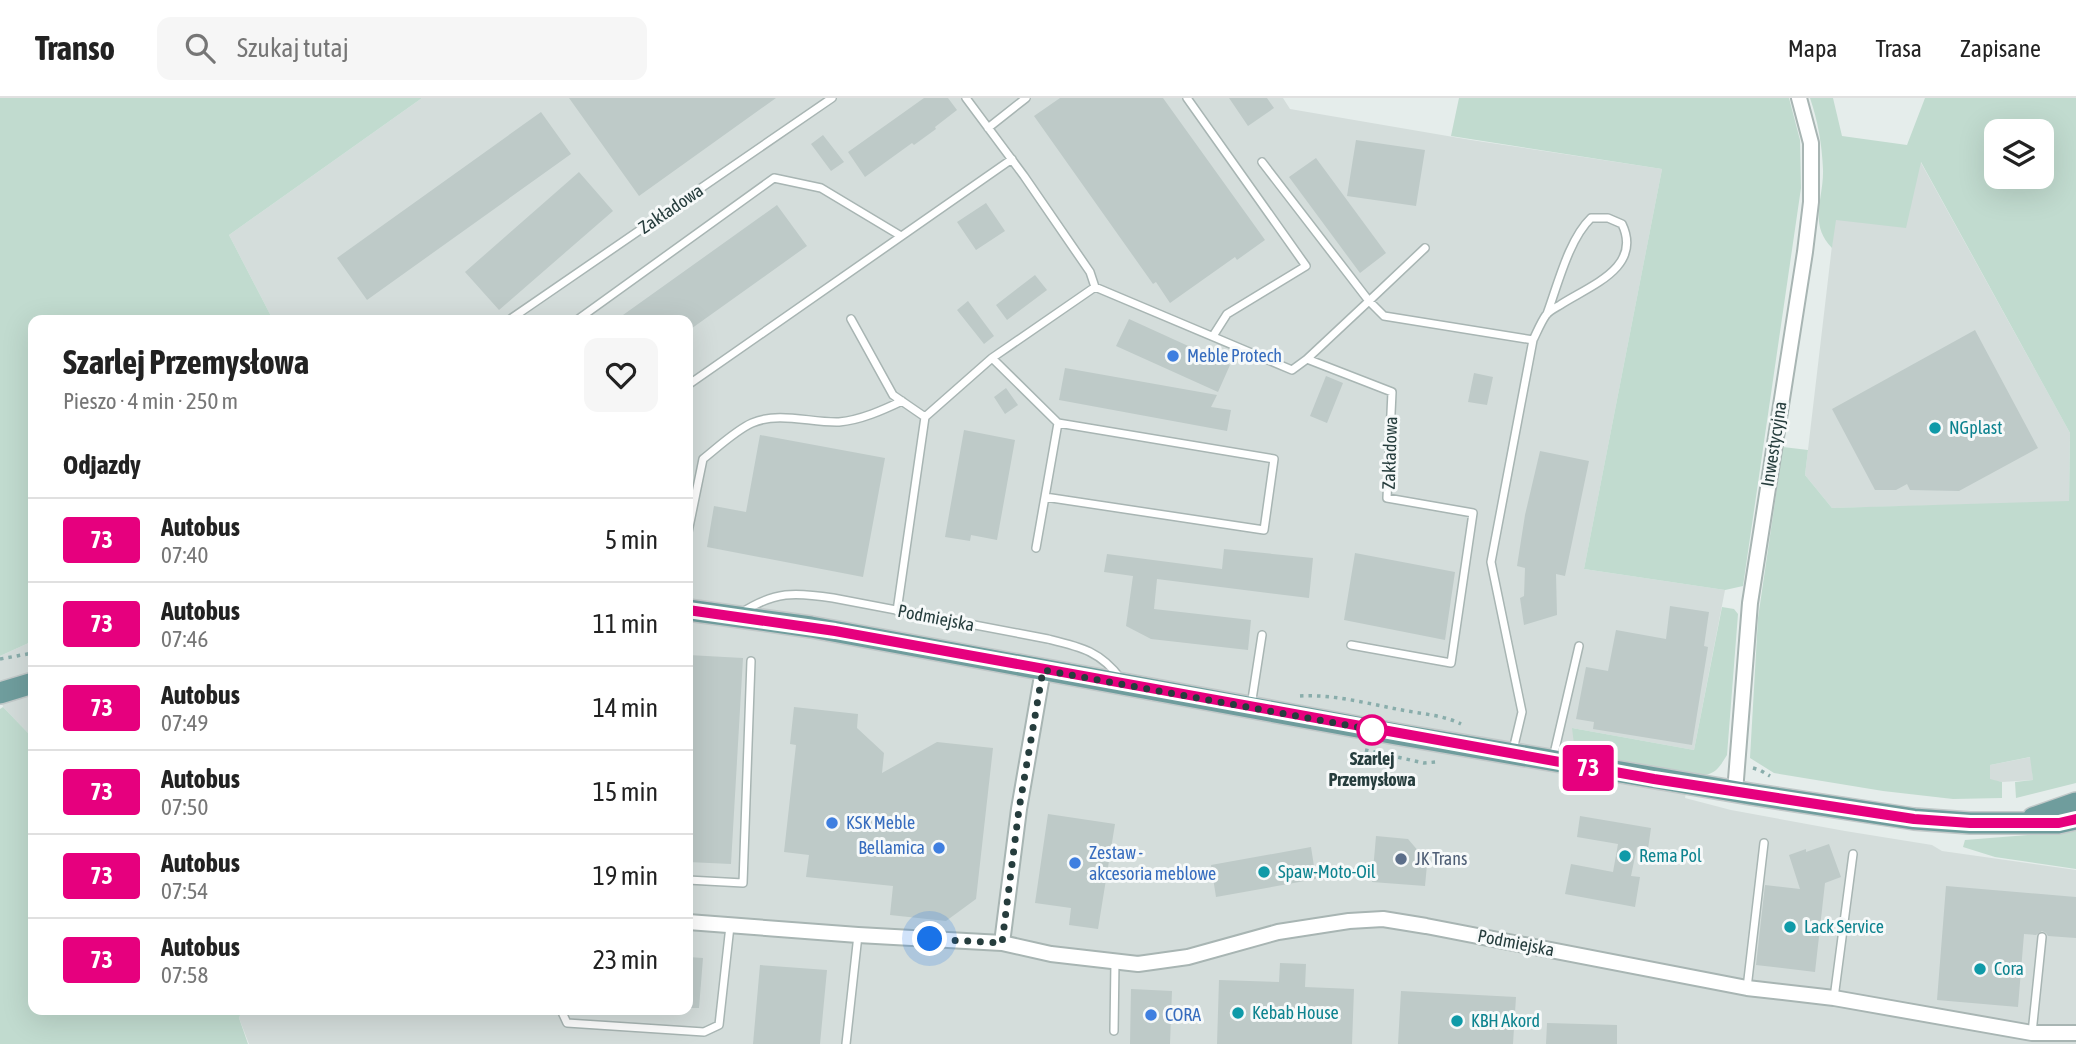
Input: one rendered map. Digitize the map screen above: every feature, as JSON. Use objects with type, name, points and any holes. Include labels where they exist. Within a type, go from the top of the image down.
[{"type":"main road","name":"Podmiejska","points":[[693,611],[869,638],[1552,762],[1914,819],[1970,823],[2059,823],[2076,819]]},
{"type":"main road","points":[[0,693],[28,689]]},
{"type":"main road","name":"Podmiejska","points":[[2025,822],[2076,803]]},
{"type":"street","name":"Inwestycyjna","points":[[1735,792],[1750,603],[1811,202],[1811,143],[1799,98]]},
{"type":"street","points":[[1002,943],[1019,809],[1043,670]]},
{"type":"street","name":"Podmiejska","points":[[693,922],[1002,943],[1051,954],[1138,964],[1188,957],[1278,932],[1349,920],[1383,919],[1747,988],[1834,998],[2032,1033],[2076,1033]]},
{"type":"lane","name":"Zakładowa","points":[[516,315],[832,98]]},
{"type":"lane","points":[[897,611],[925,418],[992,358],[1095,286],[1090,272],[966,98]]},
{"type":"lane","points":[[988,128],[1027,98]]},
{"type":"lane","points":[[1187,98],[1306,266],[1227,314],[1213,337]]},
{"type":"lane","points":[[693,382],[1012,159]]},
{"type":"lane","points":[[1262,162],[1369,301],[1384,316],[1533,340]]},
{"type":"lane","points":[[584,315],[774,178],[821,188],[901,236]]},
{"type":"lane","points":[[1512,754],[1522,712],[1491,562],[1533,340],[1547,314],[1575,238],[1583,226],[1591,218],[1608,218],[1622,224],[1628,235],[1626,253],[1617,268],[1547,314]]},
{"type":"lane","points":[[1307,359],[1425,248]]},
{"type":"lane","name":"Zakładowa","points":[[1095,286],[1292,370],[1307,359],[1392,391],[1387,498],[1473,513],[1451,663],[1351,645]]},
{"type":"lane","points":[[851,319],[893,395],[925,418]]},
{"type":"lane","points":[[992,358],[1058,422],[1274,459],[1264,530],[1045,497]]},
{"type":"lane","points":[[693,507],[703,458],[749,424],[788,417],[840,422],[877,412],[902,401]]},
{"type":"lane","points":[[1036,548],[1058,422]]},
{"type":"lane","name":"Podmiejska","points":[[736,616],[780,594],[802,593],[1073,646],[1102,658],[1126,685]]},
{"type":"lane","points":[[1250,707],[1262,635]]},
{"type":"lane","points":[[1552,762],[1578,646]]},
{"type":"lane","points":[[693,880],[743,883],[751,662]]},
{"type":"lane","points":[[1747,988],[1764,843]]},
{"type":"lane","points":[[1834,998],[1853,854]]},
{"type":"lane","points":[[563,1015],[567,1023],[704,1032],[719,1025],[730,926]]},
{"type":"lane","points":[[846,1044],[858,935]]},
{"type":"lane","points":[[2032,1033],[2042,937]]},
{"type":"lane","points":[[1114,1031],[1115,961]]},
{"type":"path","points":[[0,659],[28,654]]},
{"type":"path","points":[[1291,696],[1314,695],[1405,711],[1442,718],[1467,728]]},
{"type":"path","points":[[1753,768],[1772,778]]},
{"type":"shaded area","points":[[422,98],[1283,98],[1290,109],[1662,169],[1584,569],[1725,590],[1694,750],[1572,728],[1689,776],[1685,798],[1731,810],[1932,845],[1942,851],[2076,870],[2076,1044],[249,1044],[240,1015],[693,1015],[693,315],[270,315],[229,235]]},
{"type":"shaded area","points":[[1920,161],[2070,433],[2069,502],[1832,508],[1805,475],[1835,220]]},
{"type":"shaded area","points":[[28,643],[28,733],[3,707],[0,695],[0,656]]},
{"type":"shaded area","points":[[2031,757],[2033,780],[1990,780],[1990,765]]},
{"type":"green space","points":[[0,98],[422,98],[229,235],[270,315],[28,315],[28,643],[0,656]]},
{"type":"green space","points":[[1459,98],[1789,98],[1800,140],[1801,188],[1743,586],[1725,590],[1584,569],[1662,169],[1451,136]]},
{"type":"green space","points":[[1810,98],[1833,98],[1842,136],[1907,145],[1925,98],[2076,98],[2076,783],[2016,798],[2015,782],[2033,780],[2030,757],[1990,765],[1990,779],[2002,782],[2002,798],[1953,799],[1883,791],[1774,773],[1750,758],[1758,618],[1783,447],[1808,450],[1805,475],[1832,508],[2069,501],[2070,433],[1921,162],[1906,228],[1836,220],[1832,248],[1825,239],[1819,220],[1823,169],[1817,124]]},
{"type":"green space","points":[[1722,607],[1734,609],[1738,614],[1727,755],[1717,769],[1709,774],[1685,775],[1585,757],[1574,744],[1572,728],[1694,750]]},
{"type":"green space","points":[[3,707],[28,733],[28,1015],[240,1015],[248,1044],[0,1044],[0,709]]},
{"type":"green space","points":[[2076,831],[2076,869],[1995,857],[1963,847],[1965,840]]},
{"type":"building","points":[[569,98],[776,98],[639,196]]},
{"type":"building","points":[[924,98],[948,98],[957,110],[935,127],[936,129],[865,177],[848,152]]},
{"type":"building","points":[[1060,98],[1163,98],[1265,240],[1237,260],[1235,257],[1170,303],[1156,282],[1153,284],[1034,116]]},
{"type":"building","points":[[1229,98],[1267,98],[1274,108],[1248,126]]},
{"type":"building","points":[[541,112],[571,154],[367,300],[337,258]]},
{"type":"building","points":[[823,135],[844,162],[831,171],[811,144]]},
{"type":"building","points":[[1356,140],[1425,150],[1416,206],[1347,196]]},
{"type":"building","points":[[1316,158],[1386,253],[1360,273],[1289,177]]},
{"type":"building","points":[[579,172],[613,211],[499,310],[465,272]]},
{"type":"building","points":[[986,203],[1005,231],[976,250],[957,222]]},
{"type":"building","points":[[777,205],[807,246],[693,327],[693,315],[623,315]]},
{"type":"building","points":[[1035,275],[1047,290],[1007,320],[996,305]]},
{"type":"building","points":[[968,301],[994,336],[984,344],[957,310]]},
{"type":"building","name":"Meble Protech","points":[[1129,319],[1230,365],[1218,392],[1116,346]]},
{"type":"building","name":"NGplast","points":[[1975,330],[2038,448],[1959,491],[1910,490],[1907,484],[1896,490],[1875,490],[1832,409]]},
{"type":"building","points":[[1065,368],[1217,395],[1211,407],[1231,410],[1227,431],[1059,400]]},
{"type":"building","points":[[1474,373],[1493,377],[1487,405],[1468,402]]},
{"type":"building","points":[[1326,376],[1343,383],[1327,423],[1310,416]]},
{"type":"building","points":[[1006,388],[1018,405],[1005,414],[994,397]]},
{"type":"building","points":[[964,430],[1015,440],[997,540],[971,535],[970,541],[945,537]]},
{"type":"building","points":[[760,435],[885,458],[863,577],[707,547],[714,506],[746,512]]},
{"type":"building","points":[[1540,451],[1589,461],[1565,576],[1556,574],[1557,615],[1524,625],[1520,598],[1524,596],[1525,568],[1517,566],[1525,515]]},
{"type":"building","points":[[1224,549],[1313,558],[1309,598],[1157,579],[1154,609],[1251,620],[1248,650],[1151,639],[1126,626],[1133,576],[1104,572],[1107,554],[1222,569]]},
{"type":"building","points":[[1355,553],[1455,572],[1445,640],[1344,620]]},
{"type":"building","points":[[1670,606],[1709,612],[1704,646],[1708,647],[1692,745],[1593,729],[1594,722],[1576,719],[1586,667],[1608,671],[1616,630],[1666,639]]},
{"type":"building","points":[[693,655],[743,658],[731,864],[693,862]]},
{"type":"building","points":[[794,707],[858,714],[857,728],[884,753],[882,773],[937,742],[993,748],[976,899],[946,921],[890,915],[893,886],[806,877],[809,855],[784,852],[796,745],[790,744]]},
{"type":"building","name":"Zestaw - akcesoria meblowe","points":[[1048,814],[1115,824],[1098,929],[1069,925],[1071,908],[1035,903]]},
{"type":"building","name":"Rema Pol","points":[[1580,816],[1651,828],[1648,849],[1637,847],[1631,876],[1640,877],[1635,907],[1565,894],[1571,864],[1613,872],[1618,844],[1577,837]]},
{"type":"building","name":"JK Trans","points":[[1376,836],[1408,839],[1420,853],[1428,854],[1425,886],[1372,882]]},
{"type":"building","name":"Lack Service","points":[[1829,844],[1841,877],[1825,883],[1815,972],[1756,965],[1765,885],[1800,889],[1789,855]]},
{"type":"building","name":"Spaw-Moto-Oil","points":[[1311,847],[1316,879],[1216,897],[1211,865]]},
{"type":"building","name":"Cora","points":[[1946,886],[2076,897],[2076,938],[2048,936],[2042,931],[2036,935],[2024,934],[2018,1007],[1937,1000]]},
{"type":"building","points":[[693,957],[703,958],[699,1008],[693,1008]]},
{"type":"building","points":[[1280,963],[1306,964],[1305,987],[1354,989],[1352,1044],[1217,1044],[1219,980],[1279,982]]},
{"type":"building","points":[[760,965],[827,970],[820,1044],[753,1044]]},
{"type":"building","name":"CORA","points":[[1131,989],[1172,991],[1170,1044],[1130,1044]]},
{"type":"building","name":"KBH Akord","points":[[1401,991],[1516,997],[1513,1044],[1398,1044]]},
{"type":"building","points":[[1547,1023],[1617,1025],[1617,1044],[1546,1044]]},
{"type":"bus line","name":"73","points":[[693,610],[835,631],[1654,779],[1914,819],[1970,823],[2059,823],[2076,819]]},
{"type":"place","name":"Meble Protech","points":[[1173,356]]},
{"type":"place","name":"NGplast","points":[[1935,428]]},
{"type":"place","name":"Szarlej Przemysłowa","points":[[1372,730]]},
{"type":"place","name":"KSK Meble","points":[[832,823]]},
{"type":"place","name":"Bellamica","points":[[939,848]]},
{"type":"place","name":"Rema Pol","points":[[1625,856]]},
{"type":"place","name":"JK Trans","points":[[1401,859]]},
{"type":"place","name":"Zestaw - akcesoria meblowe","points":[[1075,863]]},
{"type":"place","name":"Spaw-Moto-Oil","points":[[1264,872]]},
{"type":"place","name":"Lack Service","points":[[1790,927]]},
{"type":"place","name":"Cora","points":[[1980,969]]},
{"type":"place","name":"Kebab House","points":[[1238,1013]]},
{"type":"place","name":"CORA","points":[[1151,1015]]},
{"type":"place","name":"KBH Akord","points":[[1457,1021]]},
{"type":"route","points":[[930,939],[1002,943],[1019,809],[1043,670],[1372,730]]}]
